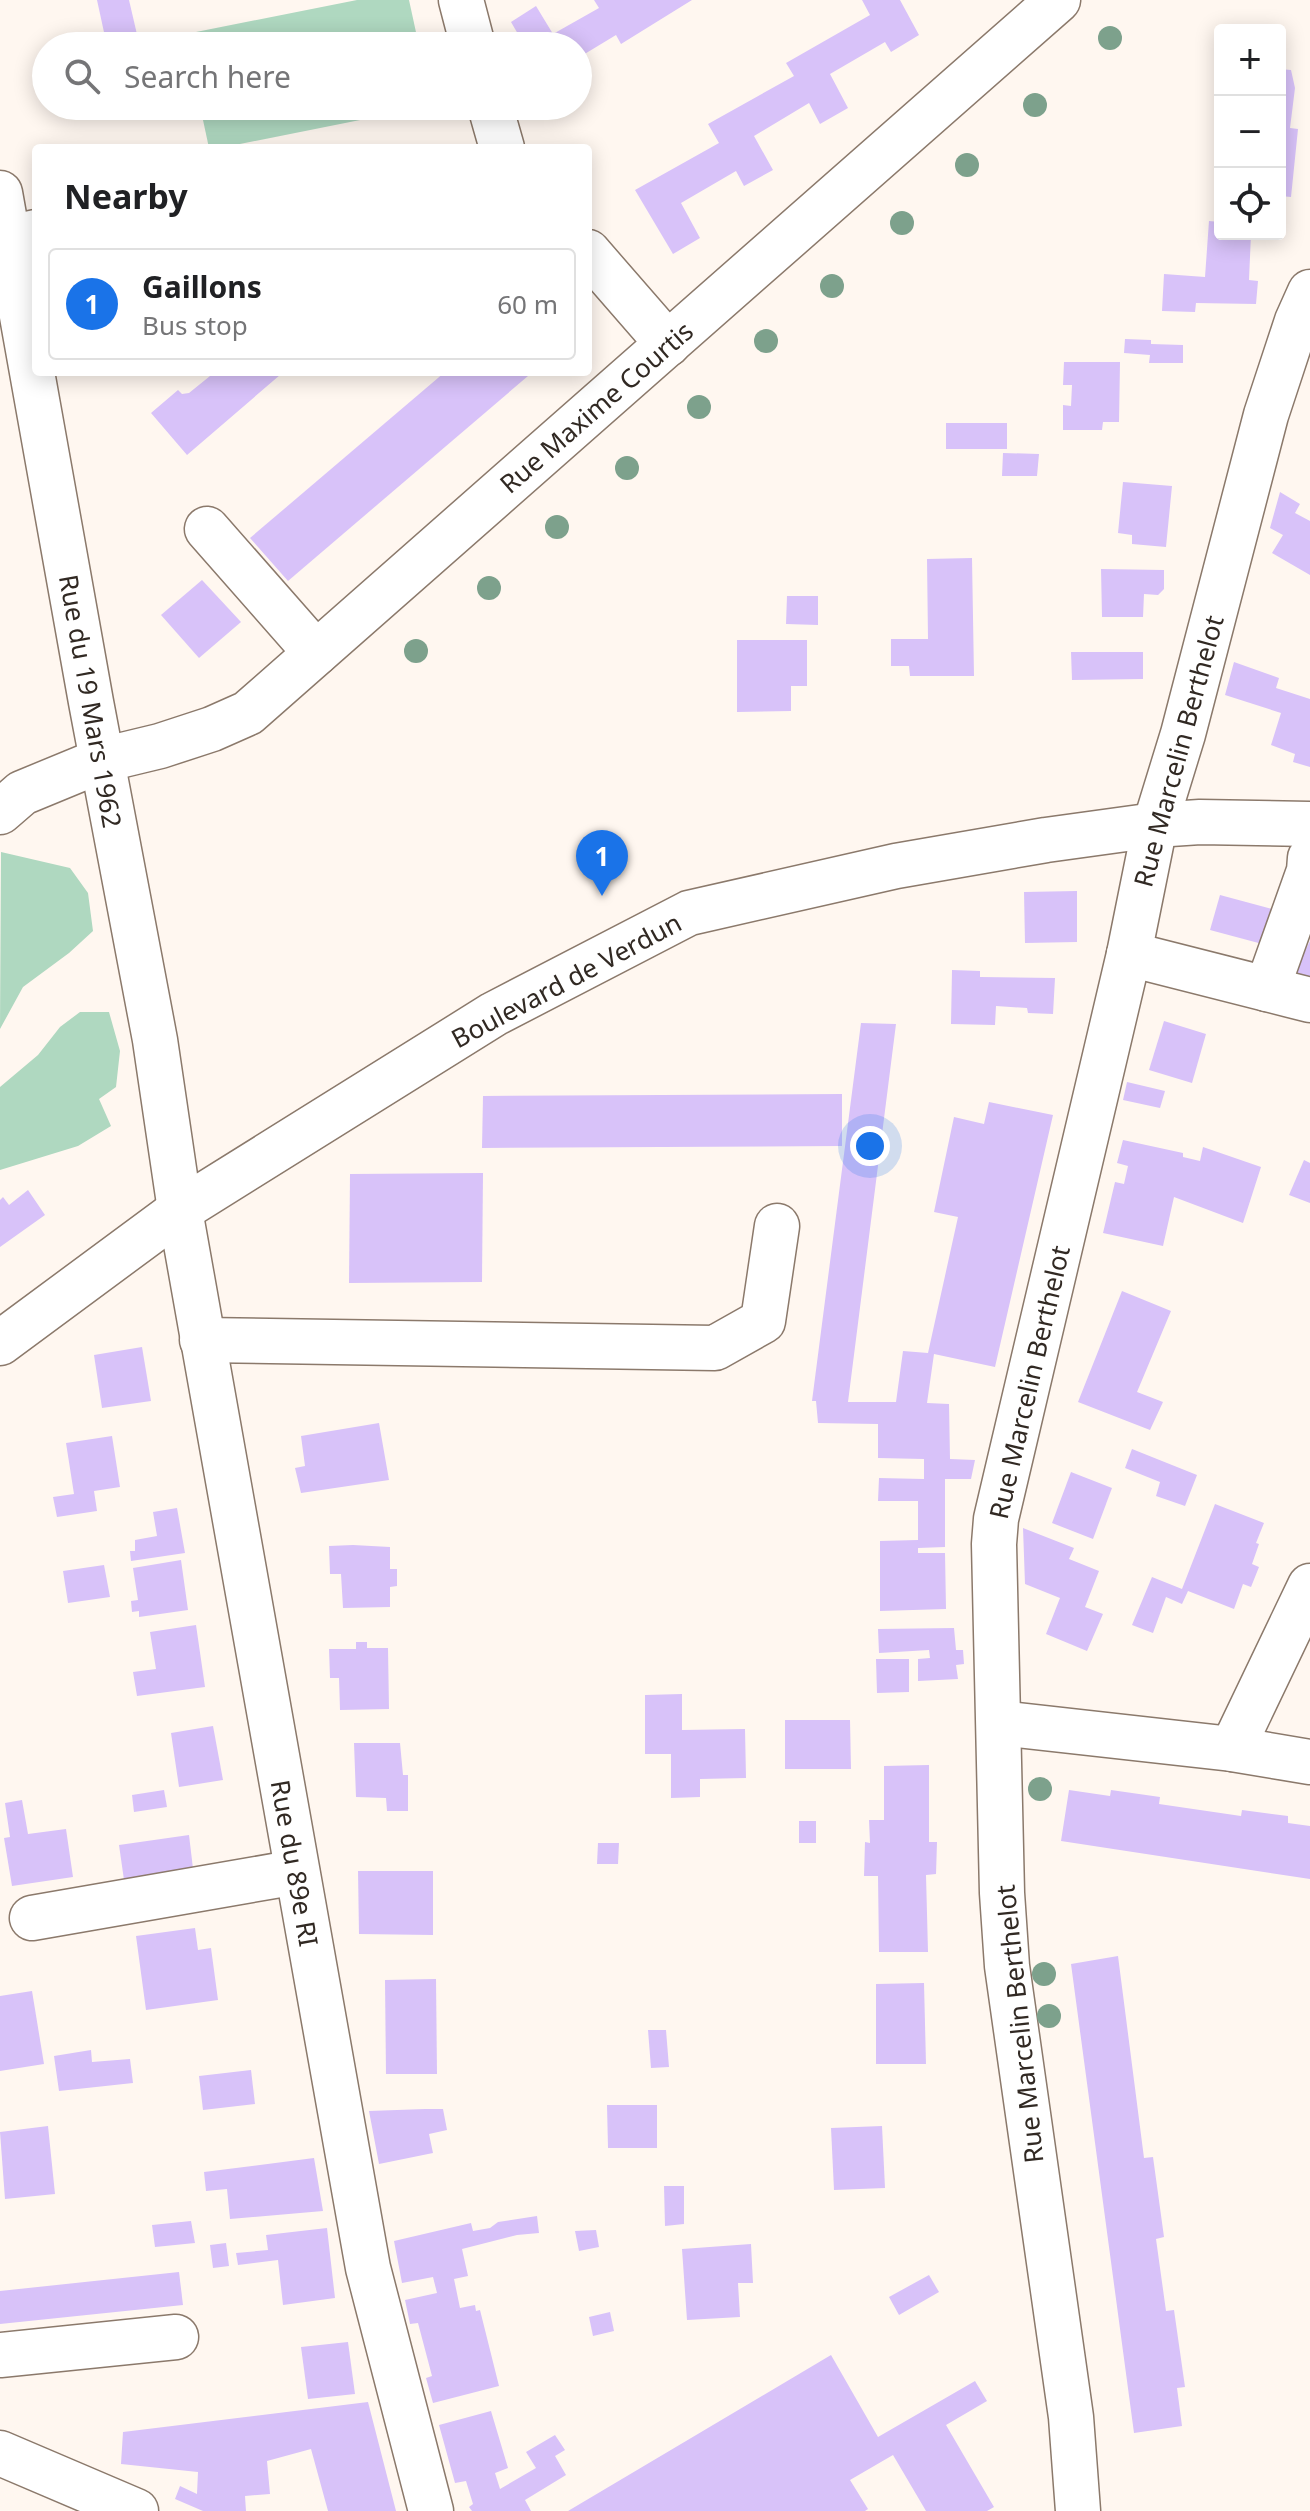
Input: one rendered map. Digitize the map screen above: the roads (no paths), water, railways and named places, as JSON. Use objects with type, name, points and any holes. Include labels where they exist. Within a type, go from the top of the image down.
[{"type":"street","points":[[461,0],[469,32]]},
{"type":"street","name":"Rue Maxime Courtis","points":[[0,812],[22,793],[102,760],[199,733],[248,713],[1058,0]]},
{"type":"street","points":[[494,120],[501,144]]},
{"type":"street","name":"Rue du 19 Mars 1962","points":[[0,193],[22,235],[32,301]]},
{"type":"street","points":[[592,257],[668,344]]},
{"type":"street","name":"Rue Marcelin Berthelot","points":[[1078,2511],[1071,2417],[1007,1966],[1002,1893],[994,1544],[996,1519],[1129,954],[1155,825],[1183,734],[1266,415],[1296,361],[1297,321],[1310,292]]},
{"type":"street","name":"Rue du 19 Mars 1962","points":[[43,376],[102,760],[155,1040],[180,1210]]},
{"type":"street","points":[[207,529],[316,653]]},
{"type":"street","name":"Boulevard de Verdun","points":[[0,1343],[180,1210],[494,1014],[689,913],[896,866],[1046,840],[1200,822],[1310,824]]},
{"type":"street","points":[[1267,989],[1309,871],[1310,858]]},
{"type":"street","points":[[1129,954],[1310,1000]]},
{"type":"street","name":"Rue du 89e RI","points":[[180,1210],[368,2268],[431,2511]]},
{"type":"street","points":[[202,1340],[715,1348],[763,1321],[777,1226]]},
{"type":"street","points":[[1232,1749],[1310,1586]]},
{"type":"street","points":[[999,1723],[1232,1749],[1310,1762]]},
{"type":"street","points":[[32,1918],[297,1872]]},
{"type":"street","points":[[0,2355],[176,2337]]},
{"type":"street","points":[[0,2453],[136,2511]]},
{"type":"place","name":"Gaillons","points":[[602,896]]}]
